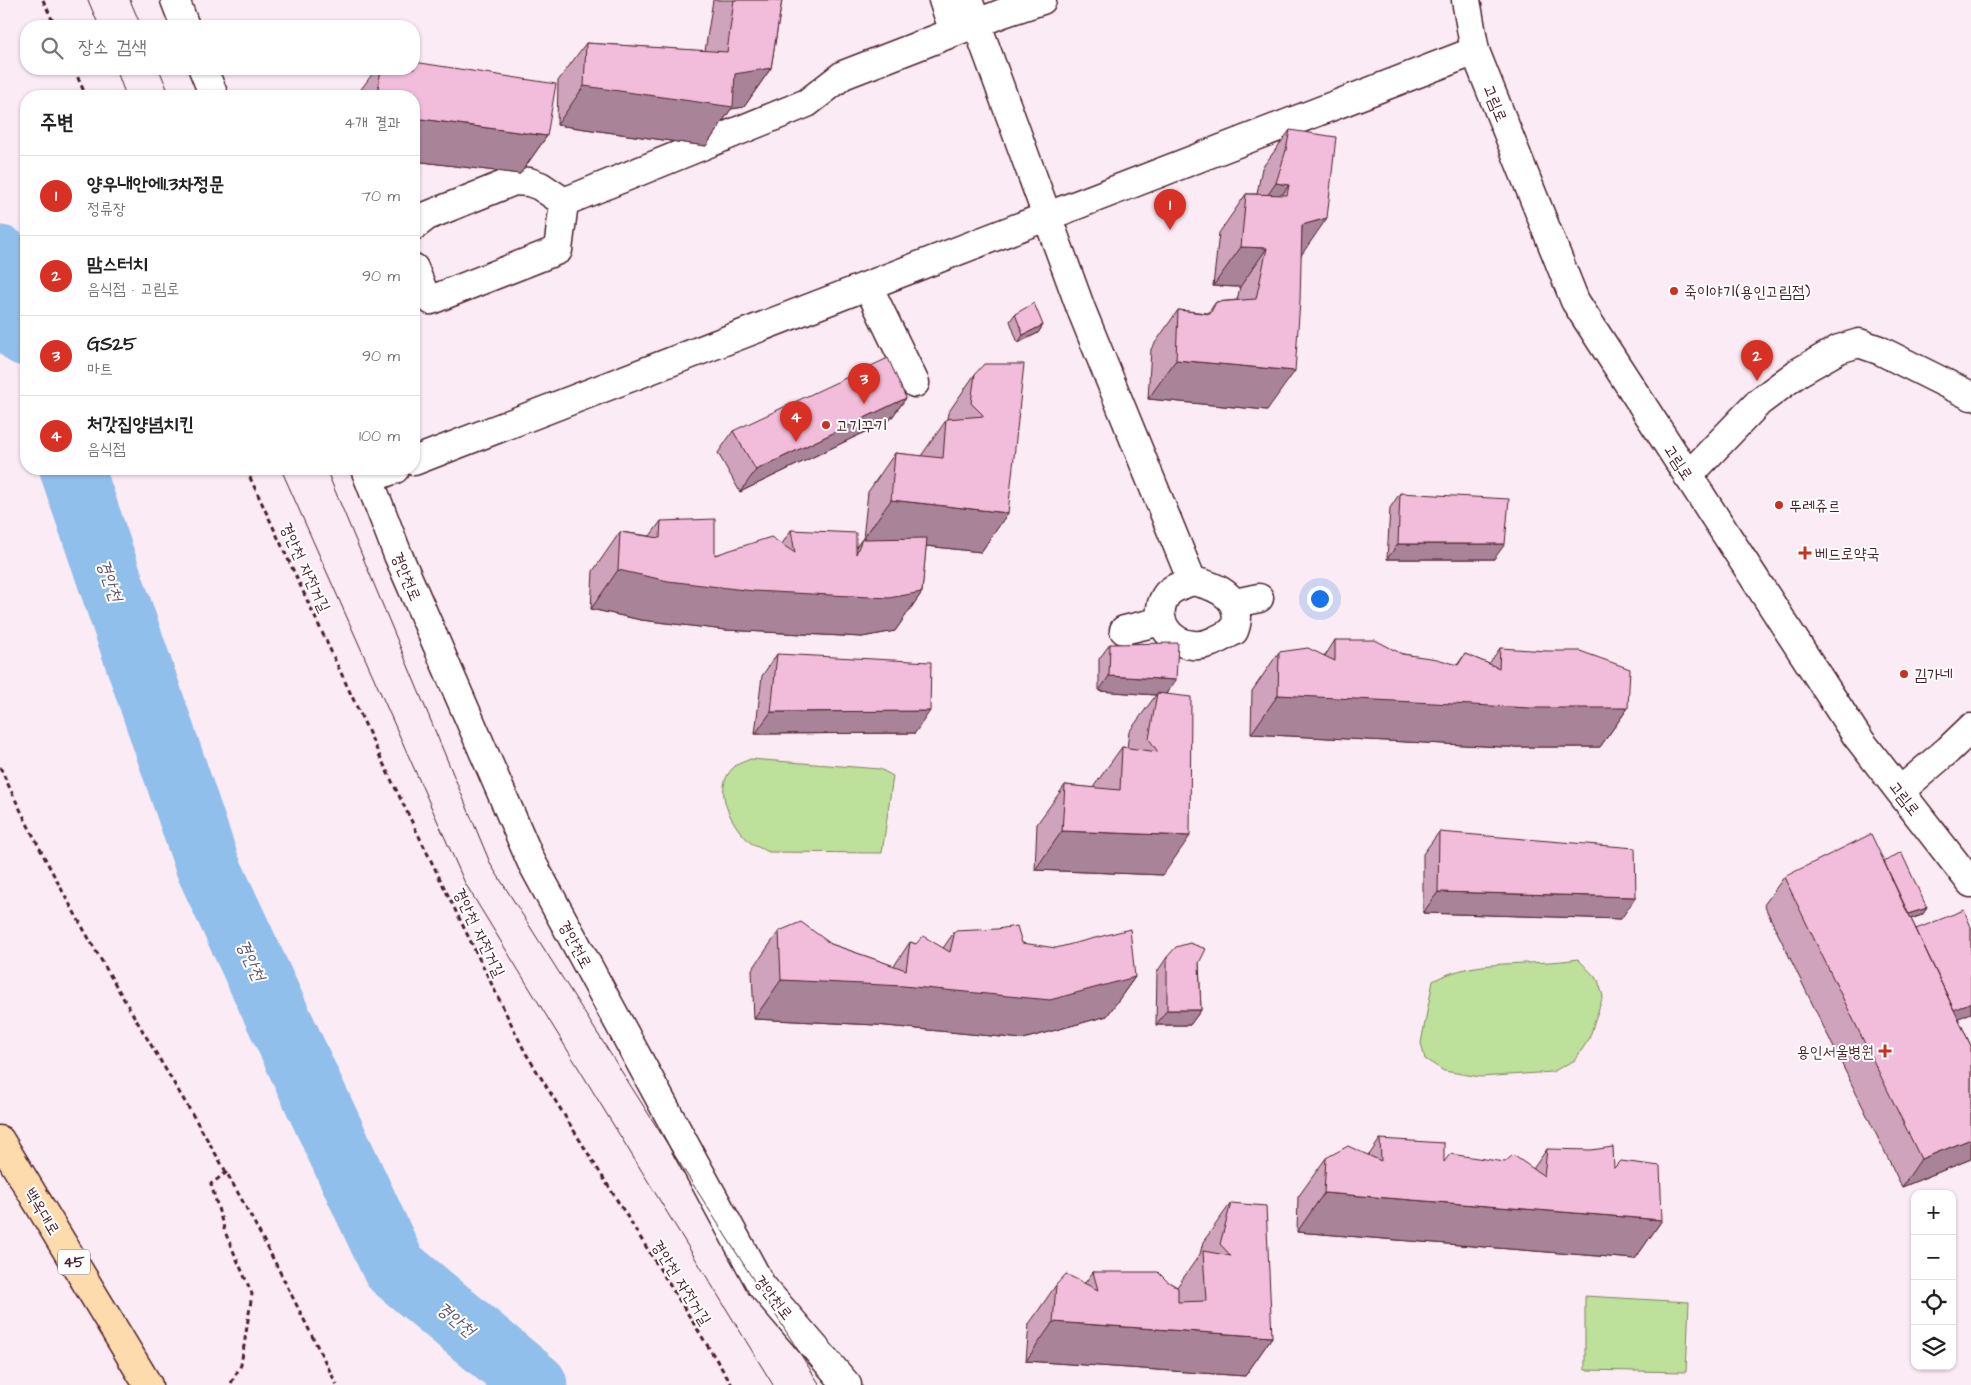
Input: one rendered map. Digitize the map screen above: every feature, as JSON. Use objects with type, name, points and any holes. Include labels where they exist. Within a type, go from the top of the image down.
[{"type":"main road","name":"백옥대로","points":[[0,1140],[148,1385]]},
{"type":"street","points":[[175,0],[183,20]]},
{"type":"street","points":[[943,0],[966,19],[1048,216],[1081,309],[1192,582]]},
{"type":"street","points":[[564,202],[807,103],[843,76],[966,19],[1000,7],[1042,0]]},
{"type":"street","name":"고림로","points":[[1466,0],[1475,51],[1576,301],[1856,735],[1971,883]]},
{"type":"street","points":[[420,459],[1475,51]]},
{"type":"street","points":[[205,75],[212,90]]},
{"type":"street","points":[[420,221],[427,216],[514,181],[529,182],[540,186],[564,202]]},
{"type":"street","points":[[420,283],[424,293],[431,300],[558,250],[564,202]]},
{"type":"street","points":[[868,286],[916,383]]},
{"type":"street","points":[[1688,476],[1759,402],[1799,372],[1840,349],[1859,343],[1879,350],[1971,396]]},
{"type":"street","name":"경안천로","points":[[367,475],[398,555],[531,861],[761,1285],[847,1385]]},
{"type":"street","points":[[1192,582],[1215,587],[1247,600],[1238,612],[1238,621],[1234,631],[1206,644],[1194,645],[1171,637],[1162,621],[1163,605],[1166,596],[1176,588],[1192,582]]},
{"type":"street","points":[[1124,630],[1162,621]]},
{"type":"street","points":[[1900,791],[1960,755],[1971,728]]},
{"type":"path","points":[[43,0],[51,20]]},
{"type":"path","points":[[77,75],[83,90]]},
{"type":"path","name":"경안천 자전거길","points":[[249,475],[384,763],[525,1052],[732,1385]]},
{"type":"path","points":[[0,767],[17,805],[71,904],[227,1172],[337,1385]]},
{"type":"path","points":[[227,1172],[211,1184],[225,1232],[252,1294],[240,1365],[230,1385]]},
{"type":"green space","points":[[750,759],[880,769],[893,776],[882,853],[769,852],[753,844],[744,836],[731,818],[724,797],[724,786],[727,777],[735,766]]},
{"type":"green space","points":[[1578,959],[1598,980],[1603,996],[1589,1039],[1575,1060],[1552,1072],[1480,1077],[1444,1071],[1425,1059],[1421,1043],[1433,981],[1450,973],[1485,966]]},
{"type":"green space","points":[[1585,1296],[1689,1302],[1686,1372],[1585,1370]]},
{"type":"building","points":[[734,0],[782,0],[771,68],[735,74],[733,107],[584,86],[586,43],[727,52]]},
{"type":"building","points":[[420,63],[556,84],[547,136],[420,119],[420,90],[378,90],[380,75],[420,75]]},
{"type":"building","points":[[1290,130],[1336,137],[1327,218],[1302,225],[1300,301],[1295,371],[1176,360],[1178,310],[1210,314],[1216,302],[1256,299],[1267,248],[1241,247],[1246,194],[1287,195],[1289,185],[1276,183]]},
{"type":"building","points":[[1034,303],[1043,325],[1023,335],[1015,314]]},
{"type":"building","points":[[888,358],[906,398],[756,470],[733,431]]},
{"type":"building","points":[[984,364],[1024,364],[1008,513],[891,500],[895,453],[943,458],[946,419],[984,416],[971,403],[975,374]]},
{"type":"building","points":[[1400,493],[1509,499],[1505,544],[1398,544]]},
{"type":"building","points":[[715,519],[715,555],[771,537],[795,553],[791,530],[856,533],[856,554],[862,539],[927,538],[922,592],[889,598],[753,591],[668,581],[618,570],[620,532],[660,538],[661,521]]},
{"type":"building","points":[[1335,640],[1375,640],[1402,654],[1437,659],[1458,665],[1465,654],[1499,668],[1500,648],[1580,651],[1630,669],[1628,708],[1530,708],[1278,695],[1279,652],[1308,648],[1335,661]]},
{"type":"building","points":[[1178,643],[1176,680],[1109,676],[1110,644]]},
{"type":"building","points":[[777,654],[931,662],[930,711],[771,712]]},
{"type":"building","points":[[1157,693],[1191,697],[1190,836],[1062,831],[1065,785],[1120,790],[1122,747],[1158,752],[1149,739]]},
{"type":"building","points":[[1439,832],[1635,848],[1636,897],[1438,892]]},
{"type":"building","points":[[1871,834],[1971,1046],[1971,1139],[1921,1159],[1784,877]]},
{"type":"building","points":[[1901,852],[1927,908],[1908,914],[1884,862]]},
{"type":"building","points":[[1964,910],[1971,927],[1971,1002],[1954,1010],[1916,929]]},
{"type":"building","points":[[801,922],[831,944],[906,970],[910,942],[916,944],[923,936],[950,952],[955,931],[1017,926],[1022,943],[1056,948],[1130,929],[1135,977],[1050,1000],[903,986],[781,980],[779,931]]},
{"type":"building","points":[[1190,943],[1206,949],[1199,963],[1201,1010],[1167,1010],[1167,957],[1176,947]]},
{"type":"building","points":[[1380,1139],[1444,1143],[1444,1162],[1450,1154],[1505,1162],[1513,1155],[1544,1176],[1547,1149],[1591,1150],[1613,1147],[1614,1168],[1621,1161],[1660,1166],[1662,1220],[1324,1193],[1326,1158],[1348,1146],[1381,1161]]},
{"type":"building","points":[[1231,1203],[1266,1206],[1272,1337],[1053,1322],[1056,1285],[1066,1274],[1098,1290],[1093,1272],[1158,1272],[1178,1288],[1178,1302],[1206,1301],[1203,1251],[1231,1256],[1220,1244]]},
{"type":"waterway","name":"경안천","points":[[0,258],[20,316]]},
{"type":"waterway","name":"경안천","points":[[74,475],[208,867],[394,1267],[535,1385]]},
{"type":"tram line","points":[[88,0],[96,20]]},
{"type":"tram line","points":[[130,0],[138,20]]},
{"type":"tram line","points":[[118,75],[124,90]]},
{"type":"tram line","points":[[161,75],[168,90]]},
{"type":"tram line","points":[[284,475],[465,883],[773,1385]]},
{"type":"tram line","points":[[328,475],[491,865],[820,1385]]},
{"type":"place","name":"양우내안에1.3차정문","points":[[1170,230]]},
{"type":"place","name":"죽이야기(용인고림점)","points":[[1674,291]]},
{"type":"place","name":"맘스터치","points":[[1757,381]]},
{"type":"place","name":"GS25","points":[[864,404]]},
{"type":"place","name":"고기꾸기","points":[[826,425]]},
{"type":"place","name":"처갓집양념치킨","points":[[796,442]]},
{"type":"place","name":"뚜레쥬르","points":[[1779,505]]},
{"type":"place","name":"베드로약국","points":[[1805,553]]},
{"type":"place","name":"김가네","points":[[1904,674]]},
{"type":"place","name":"용인서울병원","points":[[1885,1051]]}]
